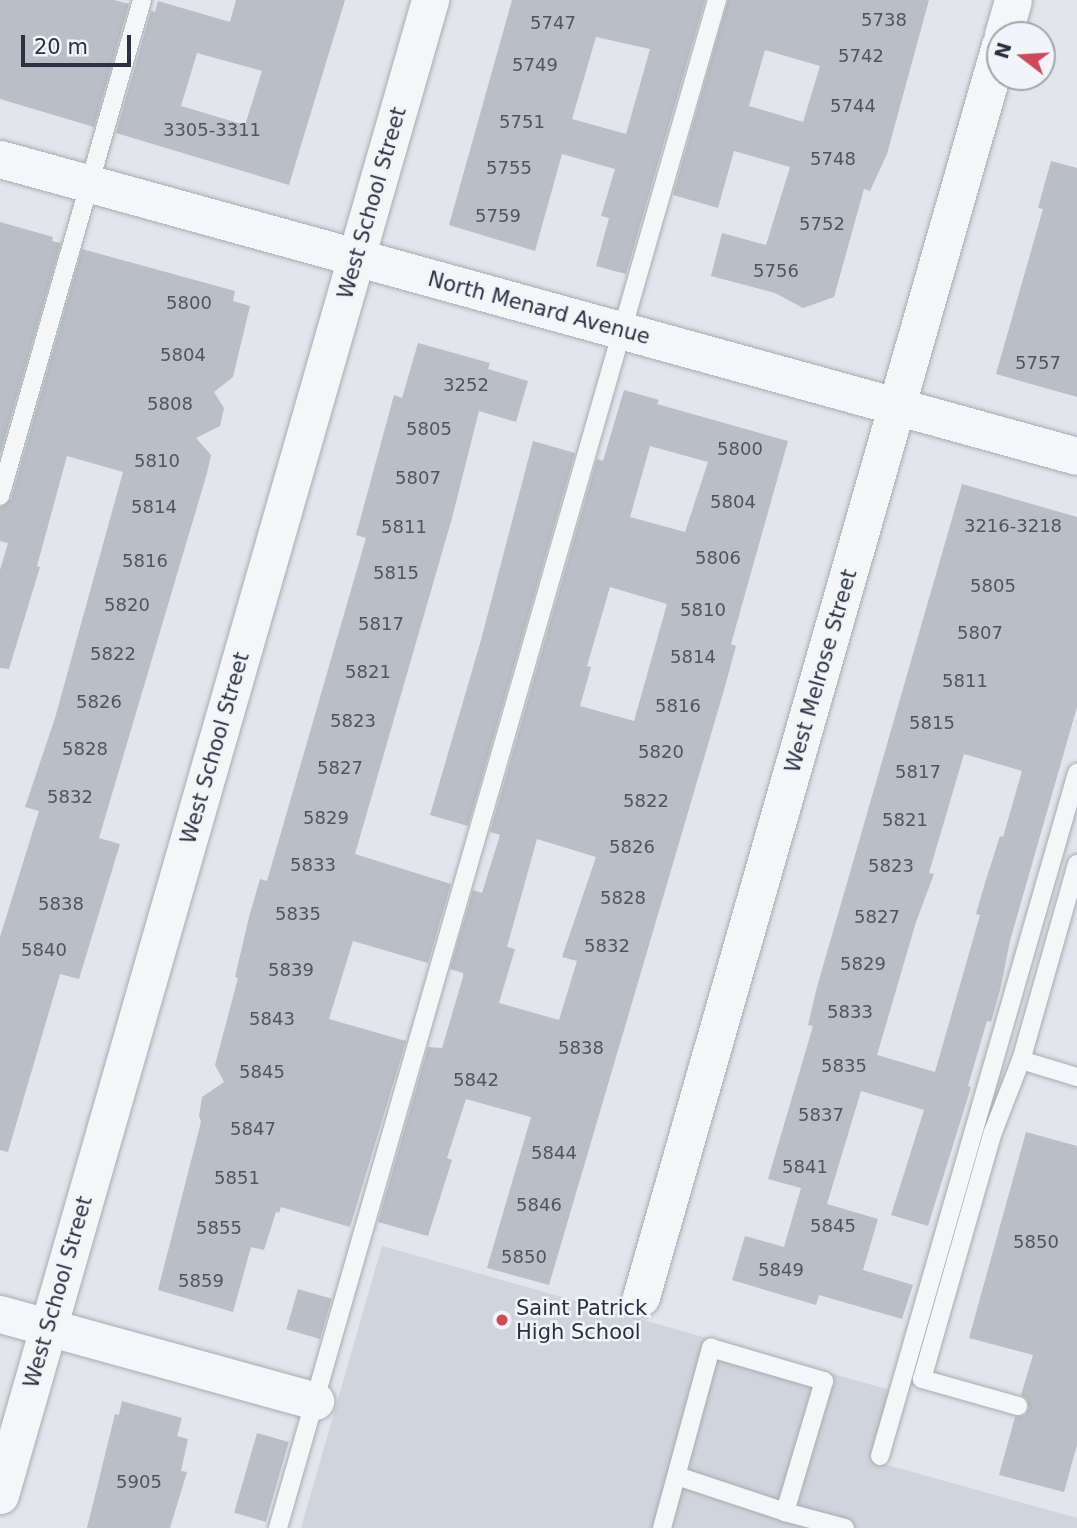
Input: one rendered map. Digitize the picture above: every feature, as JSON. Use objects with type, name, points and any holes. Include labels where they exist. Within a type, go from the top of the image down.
[{"type":"street","name":"West School Street","points":[[0,1495],[430,0]]},
{"type":"street","points":[[1007,21],[1013,0]]},
{"type":"street","name":"West Melrose Street","points":[[642,1297],[987,91]]},
{"type":"street","name":"North Menard Avenue","points":[[0,159],[1077,456]]},
{"type":"street","points":[[0,1314],[315,1401]]},
{"type":"lane","points":[[0,496],[142,0]]},
{"type":"lane","points":[[278,1528],[717,0]]},
{"type":"lane","points":[[880,1456],[1077,773]]},
{"type":"lane","points":[[1018,1406],[922,1379],[993,1132],[1021,1060],[1077,864]]},
{"type":"lane","points":[[1021,1060],[1077,1077]]},
{"type":"lane","points":[[663,1528],[711,1348],[824,1381],[785,1512]]},
{"type":"lane","points":[[677,1476],[785,1512],[845,1528]]},
{"type":"shaded area","name":"Saint Patrick High School","points":[[382,1246],[904,1394],[884,1464],[1077,1518],[1077,1528],[301,1528]]},
{"type":"building","points":[[0,0],[114,0],[129,4],[94,127],[0,99]]},
{"type":"building","points":[[236,0],[345,0],[289,185],[116,133],[151,11],[155,12],[158,1],[230,22]],"holes":[[[197,53],[262,71],[245,125],[181,106]]]},
{"type":"building","points":[[512,0],[705,0],[626,274],[596,266],[609,218],[601,216],[615,169],[562,154],[535,251],[449,225]],"holes":[[[596,37],[650,49],[626,134],[572,119]]]},
{"type":"building","points":[[728,0],[929,0],[887,154],[870,191],[864,189],[834,297],[803,308],[775,293],[711,276],[722,233],[766,245],[790,167],[734,151],[718,208],[673,195]],"holes":[[[765,50],[820,66],[803,122],[749,106]]]},
{"type":"building","points":[[1051,161],[1077,168],[1077,397],[996,374],[1043,209],[1038,208]]},
{"type":"building","points":[[0,222],[53,237],[52,241],[61,243],[0,455]]},
{"type":"building","points":[[82,249],[235,291],[233,301],[250,306],[233,377],[214,392],[224,408],[220,426],[196,438],[211,455],[207,473],[99,838],[120,844],[79,979],[60,974],[8,1152],[0,1150],[0,937],[39,811],[25,807],[55,718],[123,472],[67,456],[37,566],[40,567],[9,669],[0,668],[0,570],[8,543],[0,541],[0,507],[11,499]]},
{"type":"building","points":[[418,343],[490,363],[488,369],[528,381],[516,422],[479,411],[452,518],[355,854],[451,884],[428,963],[353,941],[329,1019],[406,1041],[350,1227],[281,1207],[279,1213],[276,1212],[264,1250],[251,1247],[233,1312],[158,1290],[201,1122],[199,1116],[202,1097],[224,1082],[215,1065],[238,978],[235,977],[249,917],[260,879],[267,881],[366,538],[356,535],[394,395],[402,398]]},
{"type":"building","points":[[624,390],[659,400],[657,404],[788,441],[731,644],[736,646],[724,690],[549,1285],[487,1268],[531,1117],[466,1099],[447,1158],[452,1160],[428,1236],[378,1222],[428,1047],[442,1048],[463,977],[463,973],[450,969],[473,890],[482,893],[500,835],[490,832],[597,459],[603,461]],"holes":[[[650,446],[708,462],[685,532],[630,517]],[[610,587],[667,604],[634,721],[580,706],[591,667],[587,666]],[[537,839],[596,857],[562,957],[577,961],[559,1020],[499,1003],[515,949],[507,947]]]},
{"type":"building","points":[[533,441],[575,453],[468,826],[430,815],[481,640]]},
{"type":"building","points":[[962,484],[1077,517],[1077,707],[1010,941],[991,1022],[987,1021],[968,1086],[971,1087],[928,1226],[891,1215],[924,1110],[861,1091],[827,1204],[878,1219],[863,1270],[913,1285],[902,1319],[819,1295],[816,1305],[732,1280],[745,1236],[784,1247],[801,1188],[768,1179],[813,1026],[808,1025]],"holes":[[[964,754],[1022,771],[1003,837],[1000,836],[976,914],[980,915],[935,1072],[877,1055],[916,922],[934,874],[929,873]]]},
{"type":"building","points":[[1026,1132],[1077,1146],[1077,1445],[1064,1492],[999,1475],[1015,1417],[1025,1415],[1029,1408],[1027,1399],[1021,1395],[1033,1355],[969,1338]]},
{"type":"building","points":[[298,1289],[332,1299],[320,1339],[286,1329]]},
{"type":"building","points":[[122,1401],[182,1418],[177,1436],[188,1439],[181,1471],[187,1472],[170,1528],[87,1528],[115,1414],[119,1415]]},
{"type":"building","points":[[257,1433],[289,1442],[266,1522],[234,1513]]},
{"type":"place","name":"Saint Patrick High School","points":[[502,1320]]}]
